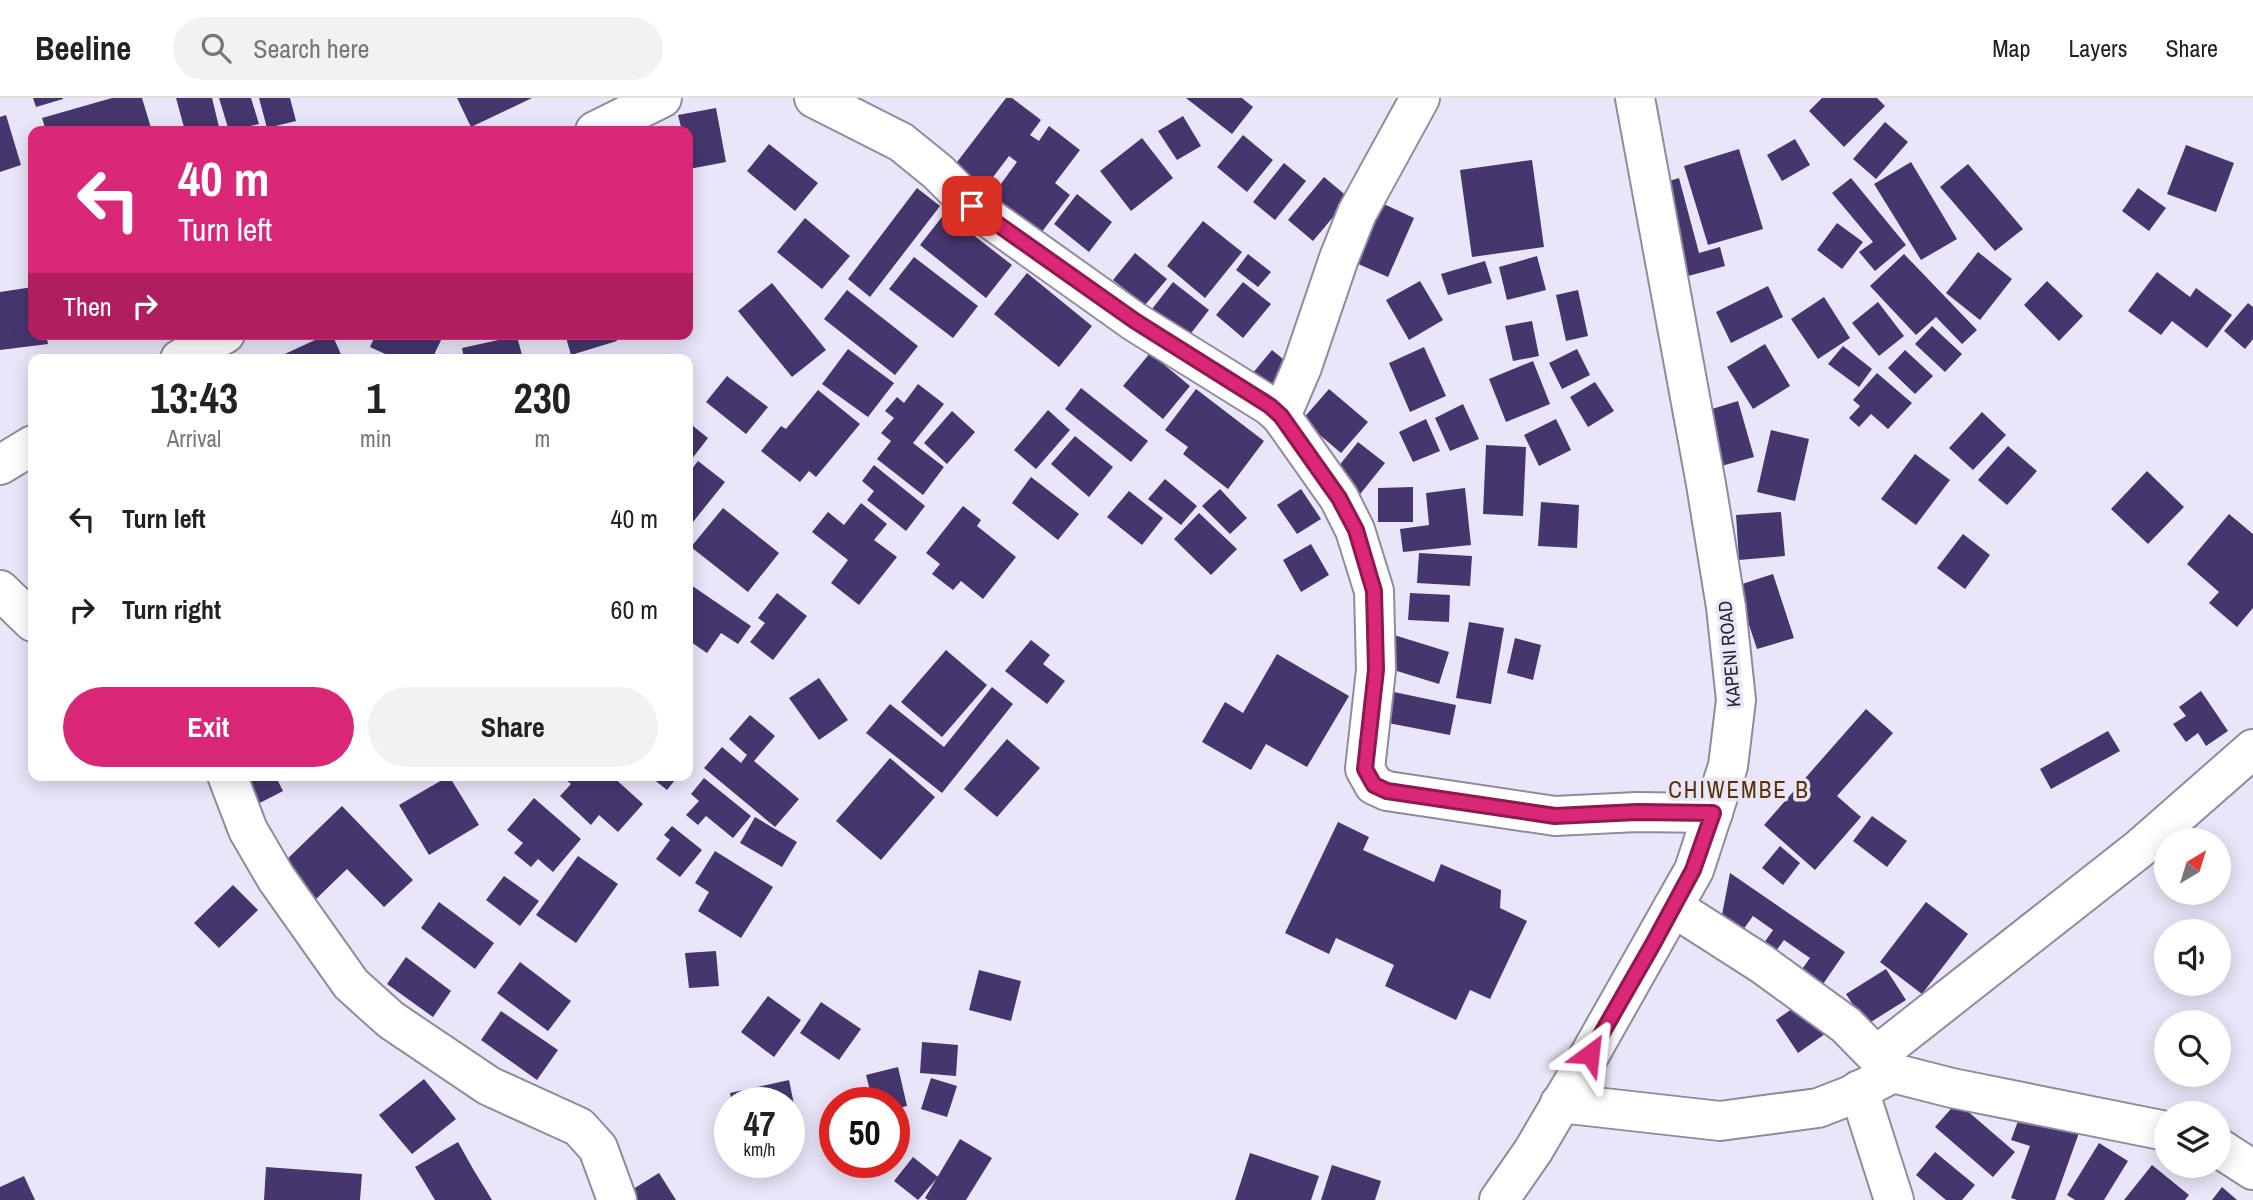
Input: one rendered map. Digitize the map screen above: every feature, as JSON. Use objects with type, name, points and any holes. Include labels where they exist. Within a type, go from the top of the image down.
[{"type":"street","points":[[605,126],[662,98]]},
{"type":"street","points":[[814,98],[901,142],[938,172],[972,206],[1135,321],[1270,406],[1281,416],[1339,498],[1356,530],[1374,591],[1376,670],[1365,769],[1374,785],[1387,791],[1555,816],[1637,812],[1713,813]]},
{"type":"street","points":[[1281,416],[1302,367],[1357,213],[1420,98]]},
{"type":"street","name":"KAPENI ROAD","points":[[1499,1200],[1533,1151],[1674,907],[1693,870],[1728,766],[1736,699],[1726,607],[1706,484],[1634,98]]},
{"type":"street","points":[[189,354],[214,340]]},
{"type":"street","points":[[0,465],[28,448]]},
{"type":"street","points":[[0,590],[28,617]]},
{"type":"street","points":[[1560,1103],[1720,1121],[1818,1108],[1876,1073],[2140,849],[2253,749]]},
{"type":"street","points":[[229,781],[248,830],[276,878],[351,984],[391,1020],[489,1086],[579,1127],[598,1149],[617,1200]]},
{"type":"street","points":[[1674,907],[1762,964],[1846,1025],[1876,1073],[1894,1200]]},
{"type":"street","points":[[1876,1073],[2154,1129]]},
{"type":"street","points":[[2231,1156],[2253,1170]]},
{"type":"building","points":[[33,98],[63,98],[63,99],[36,107]]},
{"type":"building","points":[[112,98],[142,98],[150,126],[44,126],[42,118]]},
{"type":"building","points":[[176,98],[212,98],[219,126],[184,126]]},
{"type":"building","points":[[219,98],[251,98],[259,124],[227,126]]},
{"type":"building","points":[[259,98],[290,98],[296,121],[266,126]]},
{"type":"building","points":[[457,98],[532,98],[473,126],[471,126]]},
{"type":"building","points":[[1006,98],[1012,98],[1041,120],[1030,135],[1039,141],[1049,126],[1080,150],[1055,183],[1070,195],[1041,233],[992,196],[1017,162],[1009,156],[984,189],[954,166]]},
{"type":"building","points":[[1186,98],[1242,98],[1253,107],[1232,134]]},
{"type":"building","points":[[1822,98],[1877,98],[1885,106],[1844,147],[1809,111]]},
{"type":"building","points":[[716,108],[726,162],[693,168],[693,126],[681,126],[678,115]]},
{"type":"building","points":[[6,115],[21,165],[0,172],[0,117]]},
{"type":"building","points":[[1183,116],[1201,146],[1177,160],[1158,131]]},
{"type":"building","points":[[1885,122],[1908,142],[1876,179],[1853,159]]},
{"type":"building","points":[[1243,135],[1273,160],[1247,192],[1217,167]]},
{"type":"building","points":[[1142,138],[1173,178],[1131,211],[1100,171]]},
{"type":"building","points":[[1795,139],[1810,165],[1782,181],[1767,155]]},
{"type":"building","points":[[769,144],[818,183],[795,211],[747,171]]},
{"type":"building","points":[[2186,145],[2234,163],[2216,212],[2167,194]]},
{"type":"building","points":[[1739,149],[1763,229],[1708,245],[1684,166]]},
{"type":"building","points":[[1532,160],[1544,247],[1472,257],[1460,170]]},
{"type":"building","points":[[1911,162],[1957,239],[1921,260],[1874,184]]},
{"type":"building","points":[[1284,163],[1306,181],[1275,220],[1253,202]]},
{"type":"building","points":[[1968,164],[2023,229],[1995,251],[1940,187]]},
{"type":"building","points":[[1324,177],[1349,198],[1313,241],[1288,220]]},
{"type":"building","points":[[1679,178],[1699,253],[1720,247],[1725,266],[1681,278],[1656,185]]},
{"type":"building","points":[[1851,178],[1906,245],[1875,271],[1859,252],[1873,242],[1832,193]]},
{"type":"building","points":[[917,188],[940,206],[870,297],[848,279]]},
{"type":"building","points":[[2138,188],[2166,208],[2149,231],[2122,211]]},
{"type":"building","points":[[1077,194],[1112,222],[1089,252],[1054,224]]},
{"type":"building","points":[[1373,199],[1414,218],[1388,277],[1347,259]]},
{"type":"building","points":[[945,213],[1012,265],[986,298],[920,245]]},
{"type":"building","points":[[805,218],[850,256],[822,289],[777,252]]},
{"type":"building","points":[[1203,221],[1242,252],[1205,298],[1167,266]]},
{"type":"building","points":[[1837,223],[1863,242],[1842,269],[1817,250]]},
{"type":"building","points":[[1978,252],[2012,279],[1980,320],[1946,293]]},
{"type":"building","points":[[1135,253],[1167,279],[1145,305],[1113,280]]},
{"type":"building","points":[[1248,254],[1271,272],[1258,287],[1236,270]]},
{"type":"building","points":[[1904,254],[1977,330],[1962,344],[1936,317],[1916,335],[1870,286]]},
{"type":"building","points":[[1537,256],[1546,290],[1507,300],[1499,267]]},
{"type":"building","points":[[914,257],[978,306],[953,338],[889,289]]},
{"type":"building","points":[[1485,261],[1492,283],[1448,295],[1441,274]]},
{"type":"building","points":[[2157,272],[2190,297],[2196,288],[2232,315],[2207,348],[2172,321],[2161,335],[2128,311]]},
{"type":"building","points":[[1027,273],[1092,326],[1059,367],[994,314]]},
{"type":"building","points":[[1420,281],[1443,320],[1409,340],[1386,300]]},
{"type":"building","points":[[2047,281],[2083,316],[2059,341],[2024,305]]},
{"type":"building","points":[[1173,282],[1209,310],[1185,341],[1149,313]]},
{"type":"building","points":[[1243,282],[1271,304],[1243,338],[1216,315]]},
{"type":"building","points":[[772,283],[826,350],[792,377],[738,311]]},
{"type":"building","points":[[1768,286],[1783,317],[1731,343],[1716,312]]},
{"type":"building","points":[[28,288],[28,340],[47,340],[48,344],[0,350],[0,292]]},
{"type":"building","points":[[847,290],[918,346],[895,375],[824,319]]},
{"type":"building","points":[[1578,290],[1588,336],[1566,341],[1556,295]]},
{"type":"building","points":[[1824,297],[1850,338],[1818,359],[1791,319]]},
{"type":"building","points":[[1878,302],[1904,336],[1879,356],[1852,323]]},
{"type":"building","points":[[2248,303],[2253,307],[2253,339],[2245,349],[2224,331]]},
{"type":"building","points":[[1532,321],[1539,356],[1513,361],[1505,326]]},
{"type":"building","points":[[1932,326],[1962,354],[1945,372],[1915,344]]},
{"type":"building","points":[[315,340],[335,340],[341,354],[285,354]]},
{"type":"building","points":[[373,340],[441,340],[434,354],[385,354],[370,347]]},
{"type":"building","points":[[499,340],[518,340],[522,354],[463,354],[462,348]]},
{"type":"building","points":[[567,340],[617,340],[574,354],[571,354]]},
{"type":"building","points":[[1765,344],[1790,386],[1753,409],[1727,367]]},
{"type":"building","points":[[1843,346],[1872,369],[1859,387],[1828,364]]},
{"type":"building","points":[[1424,347],[1446,396],[1410,412],[1389,363]]},
{"type":"building","points":[[848,349],[894,383],[868,417],[822,384]]},
{"type":"building","points":[[1577,349],[1590,375],[1562,389],[1549,363]]},
{"type":"building","points":[[1272,350],[1294,368],[1274,392],[1252,374]]},
{"type":"building","points":[[1905,350],[1933,376],[1915,394],[1888,368]]},
{"type":"building","points":[[1150,353],[1190,386],[1163,419],[1123,386]]},
{"type":"building","points":[[1533,361],[1550,404],[1506,422],[1489,379]]},
{"type":"building","points":[[1877,373],[1912,403],[1888,429],[1871,414],[1859,427],[1849,418],[1860,406],[1853,400]]},
{"type":"building","points":[[727,376],[768,407],[746,434],[706,402]]},
{"type":"building","points":[[1595,382],[1614,411],[1588,427],[1570,397]]},
{"type":"building","points":[[918,384],[944,404],[913,443],[944,467],[923,495],[877,459],[891,441],[881,433],[894,418],[885,411],[897,397],[904,403]]},
{"type":"building","points":[[1081,388],[1148,441],[1131,462],[1065,409]]},
{"type":"building","points":[[1196,389],[1264,441],[1228,489],[1183,454],[1188,447],[1165,430]]},
{"type":"building","points":[[1329,389],[1368,422],[1341,453],[1302,420]]},
{"type":"building","points":[[818,390],[860,424],[816,477],[809,471],[800,482],[761,451],[781,426],[786,429]]},
{"type":"building","points":[[1738,401],[1754,457],[1714,468],[1699,413]]},
{"type":"building","points":[[1463,404],[1479,439],[1450,451],[1435,418]]},
{"type":"building","points":[[1048,410],[1070,430],[1036,469],[1014,450]]},
{"type":"building","points":[[952,411],[975,432],[947,464],[924,443]]},
{"type":"building","points":[[1982,412],[2006,435],[1973,470],[1949,448]]},
{"type":"building","points":[[1426,419],[1440,451],[1413,462],[1399,432]]},
{"type":"building","points":[[1556,419],[1571,450],[1539,466],[1524,435]]},
{"type":"building","points":[[693,426],[708,438],[693,458]]},
{"type":"building","points":[[1771,430],[1809,439],[1795,501],[1757,492]]},
{"type":"building","points":[[1075,436],[1113,467],[1089,497],[1051,464]]},
{"type":"building","points":[[1358,442],[1385,463],[1357,498],[1330,477]]},
{"type":"building","points":[[1486,445],[1526,447],[1523,516],[1483,514]]},
{"type":"building","points":[[2008,446],[2037,471],[2007,505],[1978,480]]},
{"type":"building","points":[[1915,454],[1950,480],[1916,525],[1881,499]]},
{"type":"building","points":[[698,461],[725,482],[693,522],[693,468]]},
{"type":"building","points":[[874,465],[925,506],[906,531],[867,500],[874,491],[862,481]]},
{"type":"building","points":[[2147,471],[2184,507],[2148,544],[2111,509]]},
{"type":"building","points":[[1031,477],[1079,514],[1058,540],[1012,503]]},
{"type":"building","points":[[1165,479],[1197,506],[1181,525],[1148,499]]},
{"type":"building","points":[[1413,487],[1413,522],[1378,522],[1378,488]]},
{"type":"building","points":[[1465,488],[1471,545],[1403,552],[1400,529],[1429,525],[1426,493]]},
{"type":"building","points":[[1220,489],[1247,518],[1230,534],[1202,506]]},
{"type":"building","points":[[1301,489],[1321,519],[1297,534],[1277,505]]},
{"type":"building","points":[[1129,491],[1163,518],[1142,545],[1107,517]]},
{"type":"building","points":[[1541,502],[1579,505],[1577,548],[1538,546]]},
{"type":"building","points":[[861,503],[887,524],[874,540],[897,557],[859,605],[831,583],[848,560],[812,532],[828,512],[844,525]]},
{"type":"building","points":[[963,506],[981,520],[977,526],[1016,557],[983,599],[961,581],[953,590],[932,574],[940,564],[926,553]]},
{"type":"building","points":[[723,508],[779,553],[748,592],[693,549],[693,545]]},
{"type":"building","points":[[1781,512],[1785,556],[1739,560],[1736,515]]},
{"type":"building","points":[[1199,513],[1237,549],[1211,575],[1174,539]]},
{"type":"building","points":[[2229,514],[2253,534],[2253,608],[2237,627],[2209,603],[2219,592],[2187,564]]},
{"type":"building","points":[[1963,534],[1990,555],[1965,589],[1937,568]]},
{"type":"building","points":[[1311,544],[1329,575],[1301,592],[1283,560]]},
{"type":"building","points":[[1419,553],[1472,556],[1470,586],[1417,583]]},
{"type":"building","points":[[1773,574],[1794,638],[1757,649],[1736,586]]},
{"type":"building","points":[[693,586],[751,626],[738,644],[721,633],[707,653],[693,643]]},
{"type":"building","points":[[777,593],[807,616],[773,660],[750,642],[765,623],[758,618]]},
{"type":"building","points":[[1410,593],[1450,595],[1449,622],[1408,620]]},
{"type":"building","points":[[1469,622],[1504,628],[1491,704],[1456,698]]},
{"type":"building","points":[[1394,635],[1449,652],[1439,684],[1384,667]]},
{"type":"building","points":[[1515,638],[1541,645],[1533,680],[1507,673]]},
{"type":"building","points":[[1031,640],[1050,655],[1043,664],[1065,681],[1047,704],[1005,671]]},
{"type":"building","points":[[946,650],[987,685],[942,737],[901,702]]},
{"type":"building","points":[[1277,654],[1349,696],[1307,767],[1266,744],[1251,770],[1202,742],[1225,702],[1243,713]]},
{"type":"building","points":[[819,678],[848,720],[819,740],[789,698]]},
{"type":"building","points":[[992,687],[1013,704],[942,793],[866,733],[890,704],[944,747]]},
{"type":"building","points":[[1389,691],[1456,705],[1450,735],[1383,722]]},
{"type":"building","points":[[2201,691],[2228,731],[2206,746],[2198,733],[2186,742],[2173,724],[2186,716],[2179,707]]},
{"type":"building","points":[[1866,709],[1893,733],[1837,796],[1861,817],[1815,870],[1764,825]]},
{"type":"building","points":[[750,715],[775,736],[754,761],[799,799],[775,827],[704,768],[722,747],[741,763],[747,755],[729,739]]},
{"type":"building","points":[[2108,731],[2120,751],[2051,789],[2040,769]]},
{"type":"building","points":[[1007,739],[1040,768],[997,817],[964,789]]},
{"type":"building","points":[[890,758],[935,797],[881,860],[836,821]]},
{"type":"building","points":[[704,778],[751,816],[733,838],[706,816],[698,825],[686,815],[699,801],[691,794]]},
{"type":"building","points":[[241,781],[278,781],[283,791],[254,806]]},
{"type":"building","points":[[440,781],[452,781],[479,825],[429,855],[399,805]]},
{"type":"building","points":[[567,781],[618,781],[643,804],[618,832],[599,815],[591,825],[560,796],[571,784]]},
{"type":"building","points":[[656,781],[674,781],[667,790]]},
{"type":"building","points":[[534,798],[581,839],[553,872],[538,859],[531,867],[514,853],[523,843],[507,830]]},
{"type":"building","points":[[342,806],[413,880],[384,907],[347,869],[316,899],[282,864]]},
{"type":"building","points":[[1872,816],[1907,841],[1887,867],[1853,841]]},
{"type":"building","points":[[755,817],[797,842],[782,867],[740,843]]},
{"type":"building","points":[[1338,822],[1369,837],[1363,850],[1434,882],[1441,864],[1501,890],[1500,908],[1527,921],[1490,999],[1470,990],[1456,1020],[1385,986],[1394,965],[1336,938],[1329,954],[1285,933]]},
{"type":"building","points":[[672,826],[702,850],[680,877],[656,859],[670,840],[664,835]]},
{"type":"building","points":[[1780,846],[1800,863],[1783,885],[1762,868]]},
{"type":"building","points":[[715,851],[773,887],[741,938],[698,911],[709,892],[695,883]]},
{"type":"building","points":[[578,856],[618,884],[576,943],[536,915]]},
{"type":"building","points":[[1730,873],[1845,952],[1821,987],[1800,972],[1810,958],[1784,940],[1776,951],[1764,943],[1773,930],[1753,916],[1740,934],[1721,920]]},
{"type":"building","points":[[504,876],[539,901],[520,926],[486,900]]},
{"type":"building","points":[[233,885],[258,910],[219,948],[194,923]]},
{"type":"building","points":[[439,902],[494,943],[475,969],[421,928]]},
{"type":"building","points":[[1926,902],[1968,934],[1922,994],[1880,962]]},
{"type":"building","points":[[716,951],[719,986],[689,988],[685,953]]},
{"type":"building","points":[[406,957],[451,991],[433,1017],[387,984]]},
{"type":"building","points":[[520,962],[571,1001],[548,1031],[497,993]]},
{"type":"building","points":[[1886,969],[1906,1000],[1866,1025],[1846,994]]},
{"type":"building","points":[[979,970],[1021,981],[1011,1021],[969,1010]]},
{"type":"building","points":[[768,996],[801,1020],[774,1057],[741,1032]]},
{"type":"building","points":[[821,1002],[861,1029],[839,1060],[800,1033]]},
{"type":"building","points":[[1802,1002],[1825,1034],[1798,1053],[1776,1020]]},
{"type":"building","points":[[501,1011],[558,1050],[537,1080],[481,1040]]},
{"type":"building","points":[[922,1042],[958,1045],[956,1076],[920,1073]]},
{"type":"building","points":[[898,1067],[903,1087],[869,1087],[866,1075]]},
{"type":"building","points":[[931,1078],[957,1086],[947,1117],[921,1109]]},
{"type":"building","points":[[424,1079],[456,1119],[412,1154],[379,1115]]},
{"type":"building","points":[[789,1080],[790,1087],[757,1087]]},
{"type":"building","points":[[1957,1102],[2015,1152],[1993,1177],[1935,1127]]},
{"type":"building","points":[[2022,1110],[2080,1130],[2055,1200],[2011,1198],[2030,1146],[2011,1140]]},
{"type":"building","points":[[960,1139],[992,1158],[966,1200],[928,1200],[925,1198]]},
{"type":"building","points":[[458,1142],[492,1200],[435,1200],[415,1167]]},
{"type":"building","points":[[2099,1143],[2128,1161],[2104,1200],[2075,1200],[2067,1195]]},
{"type":"building","points":[[1935,1152],[1975,1185],[1962,1200],[1946,1200],[1916,1175]]},
{"type":"building","points":[[1250,1153],[1319,1176],[1311,1200],[1235,1200]]},
{"type":"building","points":[[913,1157],[938,1177],[918,1200],[894,1181],[896,1178],[910,1178],[910,1161]]},
{"type":"building","points":[[1332,1165],[1381,1181],[1375,1200],[1321,1200]]},
{"type":"building","points":[[2152,1165],[2154,1178],[2168,1178],[2189,1195],[2185,1200],[2124,1200]]},
{"type":"building","points":[[266,1167],[362,1174],[360,1200],[264,1200]]},
{"type":"building","points":[[659,1173],[676,1200],[628,1200],[625,1194]]},
{"type":"building","points":[[24,1176],[35,1200],[0,1200],[0,1187]]},
{"type":"building","points":[[2222,1187],[2237,1200],[2212,1200]]},
{"type":"district","name":"CHIWEMBE B","points":[[1739,789]]},
{"type":"route","points":[[972,206],[1135,321],[1270,406],[1281,416],[1339,498],[1356,530],[1374,591],[1376,670],[1365,769],[1374,785],[1387,791],[1555,816],[1637,812],[1713,813],[1693,870],[1590,1054]]}]
